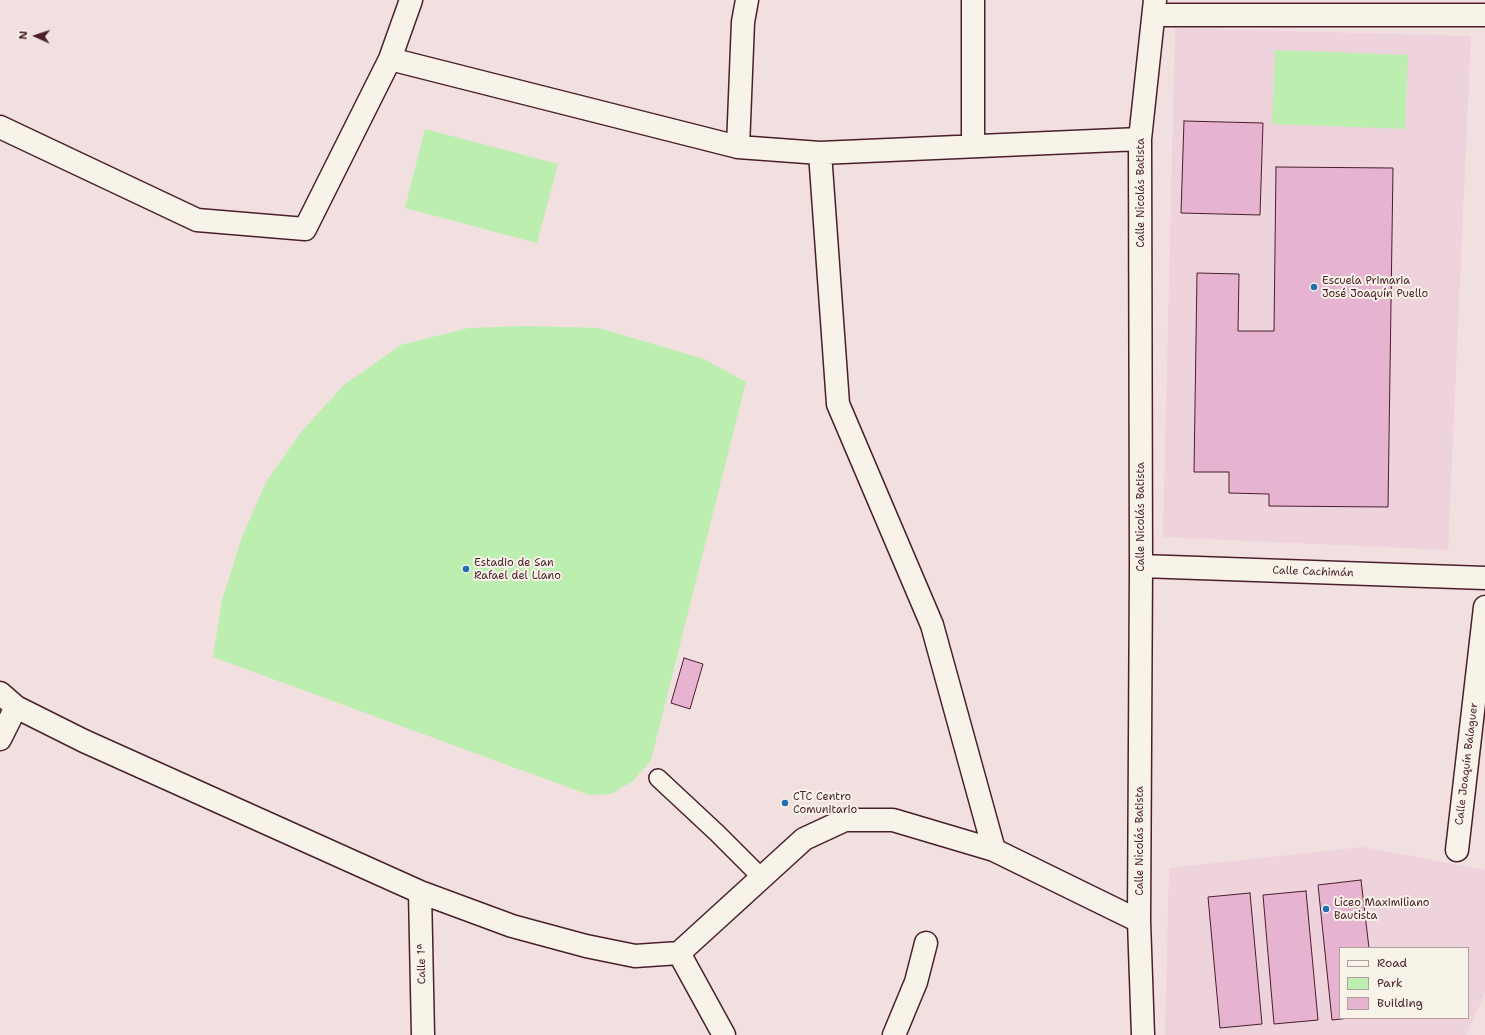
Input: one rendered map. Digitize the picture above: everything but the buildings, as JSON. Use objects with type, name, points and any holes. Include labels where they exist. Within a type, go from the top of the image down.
[{"type":"street","points":[[0,127],[197,220],[305,230],[390,59],[411,0]]},
{"type":"street","points":[[738,147],[743,22],[747,0]]},
{"type":"street","points":[[973,0],[973,145]]},
{"type":"street","points":[[1155,7],[1485,15]]},
{"type":"street","name":"Calle Nicolás Batista","points":[[1143,1035],[1139,921],[1141,566],[1140,139],[1155,7]]},
{"type":"street","points":[[390,59],[738,147],[820,153],[973,145],[1140,139]]},
{"type":"street","points":[[820,153],[838,404],[932,625],[994,850]]},
{"type":"street","name":"Calle Cachimán","points":[[1141,566],[1485,578]]},
{"type":"street","name":"Calle Joaquín Balaguer","points":[[1457,850],[1485,607]]},
{"type":"street","points":[[0,739],[8,700],[84,741],[420,892],[512,926],[586,946],[635,956],[679,953],[804,839],[845,820],[893,820],[994,850],[1139,921]]},
{"type":"street","name":"Calle 1ª","points":[[420,892],[423,1035]]},
{"type":"street","points":[[894,1035],[916,982],[926,943]]},
{"type":"street","points":[[679,953],[724,1035]]},
{"type":"lane","points":[[658,778],[717,833],[761,877]]},
{"type":"shaded area","name":"Escuela Primaria José Joaquín Puello","points":[[1175,28],[1471,36],[1448,550],[1163,537]]},
{"type":"shaded area","name":"Liceo Maximiliano Bautista","points":[[1363,847],[1485,870],[1485,993],[1466,1035],[1165,1035],[1169,868]]},
{"type":"green space","points":[[1275,50],[1408,55],[1405,129],[1272,124]]},
{"type":"green space","points":[[425,129],[558,164],[537,243],[405,208]]},
{"type":"green space","name":"Estadio de San Rafael del Llano","points":[[525,326],[599,328],[704,359],[746,382],[651,760],[633,781],[611,794],[589,795],[213,657],[222,600],[242,537],[266,482],[302,431],[344,385],[401,345],[469,328]]},
{"type":"place","name":"Escuela Primaria José Joaquín Puello","points":[[1314,287]]},
{"type":"place","name":"Estadio de San Rafael del Llano","points":[[466,569]]},
{"type":"place","name":"CTC Centro Comunitario","points":[[785,803]]},
{"type":"place","name":"Liceo Maximiliano Bautista","points":[[1326,909]]}]
